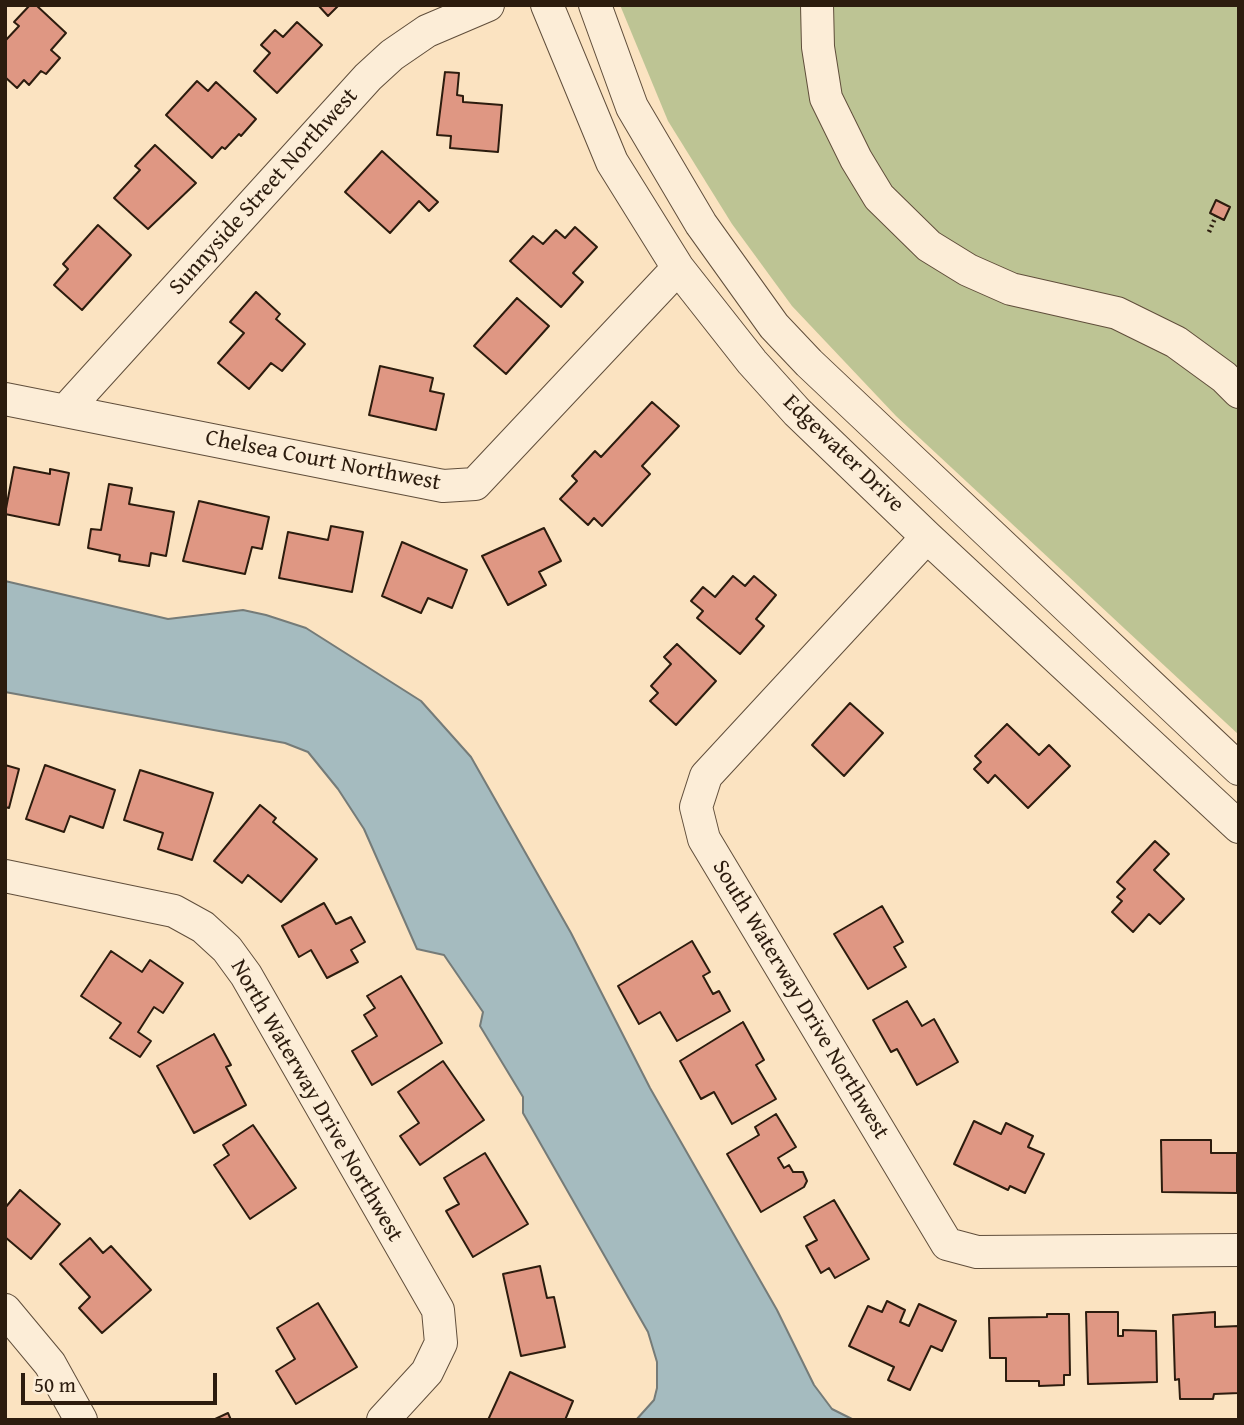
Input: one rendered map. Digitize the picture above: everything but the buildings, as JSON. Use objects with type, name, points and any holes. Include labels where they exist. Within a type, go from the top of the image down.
[{"type":"street","name":"Sunnyside Street Northwest","points":[[65,411],[368,77],[392,55],[427,32],[488,5]]},
{"type":"street","name":"Edgewater Drive","points":[[547,5],[612,162],[678,268],[718,322],[797,412],[927,537],[1239,827]]},
{"type":"street","name":"Edgewater Drive","points":[[595,5],[632,107],[701,225],[774,326],[809,363],[1239,769]]},
{"type":"street","points":[[817,5],[818,47],[826,98],[879,197],[929,246],[968,270],[1011,289],[1117,313],[1177,342],[1224,377],[1239,393]]},
{"type":"street","name":"Chelsea Court Northwest","points":[[5,399],[443,486],[475,484],[678,268]]},
{"type":"street","name":"South Waterway Drive Northwest","points":[[927,537],[706,776],[696,807],[704,839],[947,1244],[977,1252],[1239,1250]]},
{"type":"street","name":"North Waterway Drive Northwest","points":[[5,876],[174,911],[203,927],[227,949],[246,975],[438,1310],[441,1343],[427,1372],[383,1420]]},
{"type":"street","points":[[5,1310],[50,1364],[81,1420]]},
{"type":"path","points":[[1209,232],[1216,216]]},
{"type":"green space","points":[[620,5],[1239,5],[1239,735],[896,416],[792,306],[732,224],[668,121]]},
{"type":"water","points":[[5,581],[168,619],[243,610],[266,615],[306,628],[421,701],[471,757],[571,933],[650,1088],[777,1310],[814,1385],[832,1409],[854,1420],[636,1420],[654,1400],[657,1388],[657,1362],[648,1332],[523,1113],[523,1097],[480,1026],[483,1012],[444,955],[417,949],[364,829],[338,789],[308,752],[285,743],[5,692]]}]
